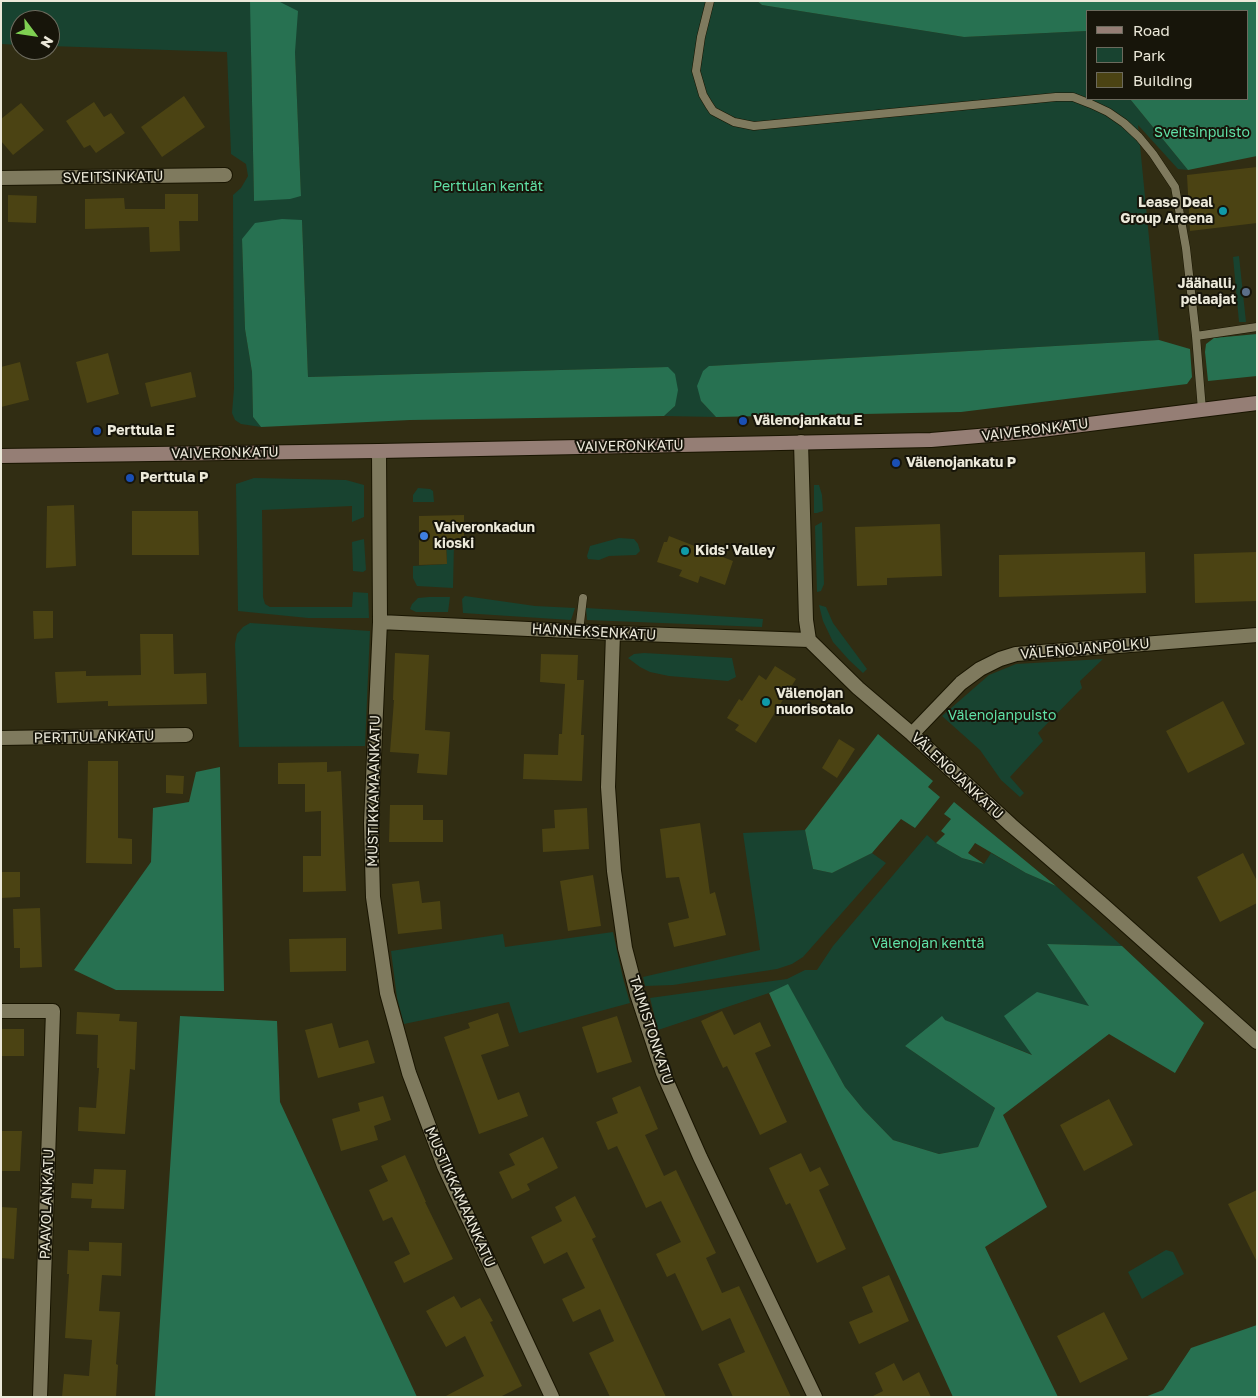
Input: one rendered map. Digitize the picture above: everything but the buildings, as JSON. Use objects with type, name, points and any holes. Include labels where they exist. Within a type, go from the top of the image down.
[{"type":"main road","name":"VAIVERONKATU","points":[[1,456],[379,451],[973,437],[1257,403]]},
{"type":"street","name":"SVEITSINKATU","points":[[1,178],[225,175]]},
{"type":"street","points":[[801,442],[806,620],[809,640]]},
{"type":"street","name":"MUSTIKKAMAANKATU","points":[[379,451],[380,622],[371,823],[373,897],[387,994],[409,1073],[444,1166],[552,1397]]},
{"type":"street","name":"HANNEKSENKATU","points":[[380,622],[580,632],[809,640]]},
{"type":"street","name":"TAIMISTONKATU","points":[[613,633],[608,787],[614,872],[625,948],[663,1073],[700,1157],[815,1397]]},
{"type":"street","name":"VÄLENOJANPOLKU","points":[[912,734],[962,683],[1000,658],[1016,654],[1257,635]]},
{"type":"street","name":"VÄLENOJANKATU","points":[[809,640],[858,688],[912,734],[1010,826],[1101,903],[1257,1042]]},
{"type":"street","name":"PERTTULANKATU","points":[[1,738],[186,735]]},
{"type":"street","name":"PAAVOLANKATU","points":[[1,1011],[53,1011],[40,1397]]},
{"type":"lane","points":[[710,1],[697,56],[696,71],[703,95],[713,111],[734,122],[754,126],[1056,97],[1073,98],[1091,104],[1124,122],[1153,154],[1175,188],[1186,248],[1202,410]]},
{"type":"lane","points":[[1196,336],[1257,327]]},
{"type":"lane","points":[[580,632],[582,598]]},
{"type":"green space","name":"Perttulan kentät","points":[[1,1],[757,1],[762,5],[964,37],[1086,31],[1086,100],[1131,100],[1188,170],[1178,169],[1138,125],[1159,340],[710,366],[701,401],[716,417],[664,416],[675,406],[667,367],[308,377],[302,220],[242,239],[245,329],[252,372],[253,417],[261,427],[241,424],[235,420],[232,413],[234,389],[233,195],[241,188],[248,176],[246,164],[231,154],[227,52],[60,46],[60,10],[10,10],[10,44],[1,44]],"holes":[[[251,52],[295,53],[301,196],[254,201]]]},
{"type":"green space","points":[[250,1],[280,2],[298,11],[295,52],[301,196],[290,199],[254,201]]},
{"type":"green space","name":"Sveitsinpuisto","points":[[757,1],[1257,1],[1257,156],[1188,170],[1131,100],[1248,100],[1248,10],[1086,10],[1086,31],[964,37],[762,5]]},
{"type":"green space","points":[[282,219],[302,220],[308,377],[668,367],[675,374],[678,390],[675,406],[664,416],[410,420],[261,427],[253,417],[252,372],[245,329],[242,239],[255,223]]},
{"type":"green space","points":[[1239,256],[1246,322],[1239,322],[1233,257]]},
{"type":"green space","points":[[1257,334],[1257,376],[1208,381],[1206,344],[1214,338]]},
{"type":"green space","points":[[1159,340],[1190,349],[1192,377],[1187,384],[961,412],[716,417],[701,401],[697,386],[703,371],[709,366]]},
{"type":"green space","points":[[254,478],[346,480],[364,485],[364,517],[352,522],[352,506],[262,510],[263,597],[265,604],[270,607],[352,607],[353,592],[368,593],[369,618],[308,618],[238,611],[236,484]]},
{"type":"green space","points":[[814,485],[819,485],[822,495],[823,511],[817,513],[814,513]]},
{"type":"green space","points":[[418,488],[433,491],[434,502],[413,502],[413,495]]},
{"type":"green space","points":[[822,522],[824,584],[821,591],[817,592],[815,526]]},
{"type":"green space","points":[[619,538],[634,539],[640,551],[636,555],[609,556],[599,560],[588,559],[590,546]]},
{"type":"green space","points":[[364,539],[366,570],[363,572],[353,571],[352,542]]},
{"type":"green space","points":[[446,543],[454,543],[453,588],[417,586],[413,578],[413,566],[447,564]]},
{"type":"green space","points":[[465,596],[535,606],[575,608],[571,620],[463,613],[462,599]]},
{"type":"green space","points":[[450,597],[448,612],[416,612],[410,609],[418,598]]},
{"type":"green space","points":[[819,605],[826,607],[833,623],[867,669],[863,673],[833,642],[823,621]]},
{"type":"green space","points":[[586,608],[763,619],[762,627],[587,620]]},
{"type":"green space","points":[[250,623],[370,631],[365,746],[239,747],[235,644],[237,634]]},
{"type":"green space","points":[[634,654],[732,658],[736,677],[728,681],[669,676],[650,672],[628,658]]},
{"type":"green space","name":"Välenojanpuisto","points":[[1103,659],[1080,681],[1082,688],[1038,733],[1043,741],[1010,777],[1024,793],[1020,797],[1001,780],[980,750],[942,716],[989,675],[1016,664]]},
{"type":"green space","points":[[878,734],[933,781],[928,787],[940,797],[915,828],[901,819],[872,853],[832,873],[813,869],[805,830]]},
{"type":"green space","points":[[220,767],[224,991],[116,990],[74,970],[151,862],[153,808],[189,802],[196,772]]},
{"type":"green space","points":[[954,802],[1056,886],[1026,873],[975,843],[968,853],[984,864],[962,858],[936,843],[945,834],[941,831],[951,819],[944,814]]},
{"type":"green space","points":[[805,830],[813,869],[832,873],[872,853],[886,863],[803,957],[792,964],[777,969],[673,985],[645,986],[643,977],[760,950],[743,833]]},
{"type":"green space","name":"Välenojan kenttä","points":[[927,835],[936,843],[962,858],[984,864],[991,853],[1026,873],[1056,886],[1122,946],[1047,944],[1090,1007],[1005,1016],[1033,1055],[944,1020],[905,1046],[995,1108],[978,1147],[939,1154],[893,1140],[845,1087],[788,985],[658,1030],[650,998],[787,979],[805,970],[817,970],[833,946]]},
{"type":"green space","points":[[613,932],[630,1003],[519,1033],[509,1002],[404,1024],[397,998],[391,951],[503,934],[505,947]]},
{"type":"green space","points":[[1047,944],[1122,946],[1204,1023],[1175,1073],[1109,1034],[1003,1115],[1047,1207],[985,1247],[1058,1397],[953,1397],[769,993],[788,984],[845,1087],[893,1140],[939,1154],[978,1147],[995,1108],[905,1046],[942,1016],[945,1020],[1032,1055],[1004,1016],[1037,992],[1089,1006]]},
{"type":"green space","points":[[180,1016],[277,1021],[280,1102],[417,1397],[155,1397]]},
{"type":"green space","points":[[1166,1250],[1173,1252],[1184,1274],[1142,1299],[1128,1272]]},
{"type":"green space","points":[[1257,1325],[1257,1397],[1145,1397],[1163,1390],[1191,1348]]},
{"type":"place","name":"Lease Deal Group Areena","points":[[1223,211]]},
{"type":"place","name":"Jäähalli, pelaajat","points":[[1246,292]]},
{"type":"place","name":"Välenojankatu E","points":[[743,421]]},
{"type":"place","name":"Perttula E","points":[[97,431]]},
{"type":"place","name":"Välenojankatu P","points":[[896,463]]},
{"type":"place","name":"Perttula P","points":[[130,478]]},
{"type":"place","name":"Vaiveronkadun kioski","points":[[424,536]]},
{"type":"place","name":"Kids' Valley","points":[[685,551]]},
{"type":"place","name":"Välenojan nuorisotalo","points":[[766,702]]}]
